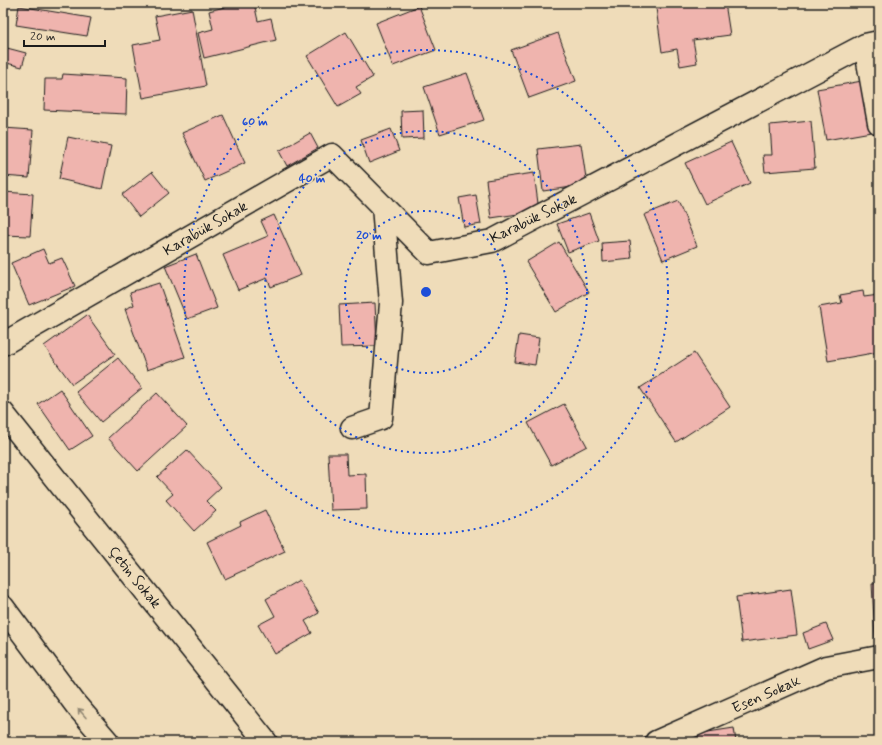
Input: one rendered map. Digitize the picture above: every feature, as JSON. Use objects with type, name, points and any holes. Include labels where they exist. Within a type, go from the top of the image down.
[{"type":"main road","points":[[872,44],[879,123]]},
{"type":"main road","name":"Karabük Sokak","points":[[3,344],[332,155],[429,253],[492,240],[872,44]]},
{"type":"main road","points":[[352,428],[381,418],[390,303],[383,206]]},
{"type":"main road","name":"Çetin Sokak","points":[[3,413],[266,742]]},
{"type":"main road","points":[[3,607],[76,705],[108,742]]},
{"type":"main road","name":"Esen Sokak","points":[[656,742],[826,667],[879,657]]},
{"type":"building","points":[[240,3],[254,3],[258,21],[271,18],[276,40],[204,58],[198,33],[213,29],[209,11]]},
{"type":"building","points":[[688,3],[725,3],[730,35],[693,40],[697,63],[680,66],[677,49],[662,52],[656,8]]},
{"type":"building","points":[[863,3],[879,3],[879,4],[864,7]]},
{"type":"building","points":[[19,6],[91,18],[87,36],[16,25]]},
{"type":"building","points":[[419,6],[436,50],[393,66],[376,23]]},
{"type":"building","points":[[192,9],[206,86],[143,98],[133,45],[160,40],[155,16]]},
{"type":"building","points":[[346,32],[373,77],[356,87],[361,94],[338,107],[307,56]]},
{"type":"building","points":[[558,33],[576,81],[529,98],[511,50]]},
{"type":"building","points":[[7,48],[26,53],[22,67],[3,62]]},
{"type":"building","points":[[467,73],[484,120],[440,134],[424,87]]},
{"type":"building","points":[[63,74],[127,78],[126,114],[44,110],[45,79],[62,79]]},
{"type":"building","points":[[862,81],[871,132],[826,140],[817,89]]},
{"type":"building","points":[[423,110],[424,138],[402,139],[401,111]]},
{"type":"building","points":[[223,115],[245,163],[205,181],[182,133]]},
{"type":"building","points":[[811,121],[815,168],[765,172],[763,155],[772,155],[770,125]]},
{"type":"building","points":[[3,128],[33,130],[29,178],[3,176]]},
{"type":"building","points":[[391,129],[399,151],[369,163],[361,140]]},
{"type":"building","points":[[310,133],[318,148],[287,166],[279,151]]},
{"type":"building","points":[[68,137],[111,146],[102,189],[59,179]]},
{"type":"building","points":[[731,142],[750,183],[705,204],[685,163]]},
{"type":"building","points":[[581,144],[587,185],[543,191],[538,149]]},
{"type":"building","points":[[152,172],[169,193],[139,217],[122,195]]},
{"type":"building","points":[[534,173],[539,211],[491,218],[486,180]]},
{"type":"building","points":[[3,192],[33,194],[30,236],[3,235]]},
{"type":"building","points":[[476,195],[481,224],[464,227],[459,198]]},
{"type":"building","points":[[678,201],[697,246],[663,260],[644,215]]},
{"type":"building","points":[[589,213],[599,241],[568,252],[557,224]]},
{"type":"building","points":[[274,215],[301,275],[271,287],[267,278],[238,290],[223,255],[268,236],[261,221]]},
{"type":"building","points":[[630,241],[632,259],[603,262],[602,243]]},
{"type":"building","points":[[559,242],[589,292],[556,312],[526,262]]},
{"type":"building","points":[[43,249],[49,263],[62,258],[75,286],[29,305],[11,263]]},
{"type":"building","points":[[196,254],[217,308],[187,319],[165,266]]},
{"type":"building","points":[[159,283],[185,357],[147,370],[125,309],[134,305],[130,292]]},
{"type":"building","points":[[863,291],[864,297],[879,295],[879,352],[828,361],[819,307],[842,303],[840,295]]},
{"type":"building","points":[[375,303],[377,346],[341,347],[339,305]]},
{"type":"building","points":[[87,315],[115,354],[72,384],[44,346]]},
{"type":"building","points":[[519,335],[539,338],[535,365],[515,362]]},
{"type":"building","points":[[694,353],[730,407],[676,442],[640,388]]},
{"type":"building","points":[[118,358],[142,388],[101,422],[76,392]]},
{"type":"building","points":[[60,389],[92,436],[70,450],[38,404]]},
{"type":"building","points":[[157,393],[187,426],[138,471],[108,438]]},
{"type":"building","points":[[564,404],[587,446],[551,465],[528,423]]},
{"type":"building","points":[[187,450],[221,487],[206,501],[216,511],[194,531],[166,500],[173,494],[157,477]]},
{"type":"building","points":[[328,454],[346,454],[347,475],[366,474],[367,509],[331,510]]},
{"type":"building","points":[[265,510],[285,551],[225,579],[207,542],[241,525],[240,522]]},
{"type":"building","points":[[299,580],[319,613],[305,621],[312,633],[275,654],[258,625],[275,616],[266,599]]},
{"type":"building","points":[[872,583],[879,583],[879,637],[875,638]]},
{"type":"building","points":[[791,589],[797,635],[742,642],[736,597]]},
{"type":"building","points":[[826,624],[833,640],[808,649],[803,633]]},
{"type":"building","points":[[734,728],[736,742],[683,742],[682,736]]}]
